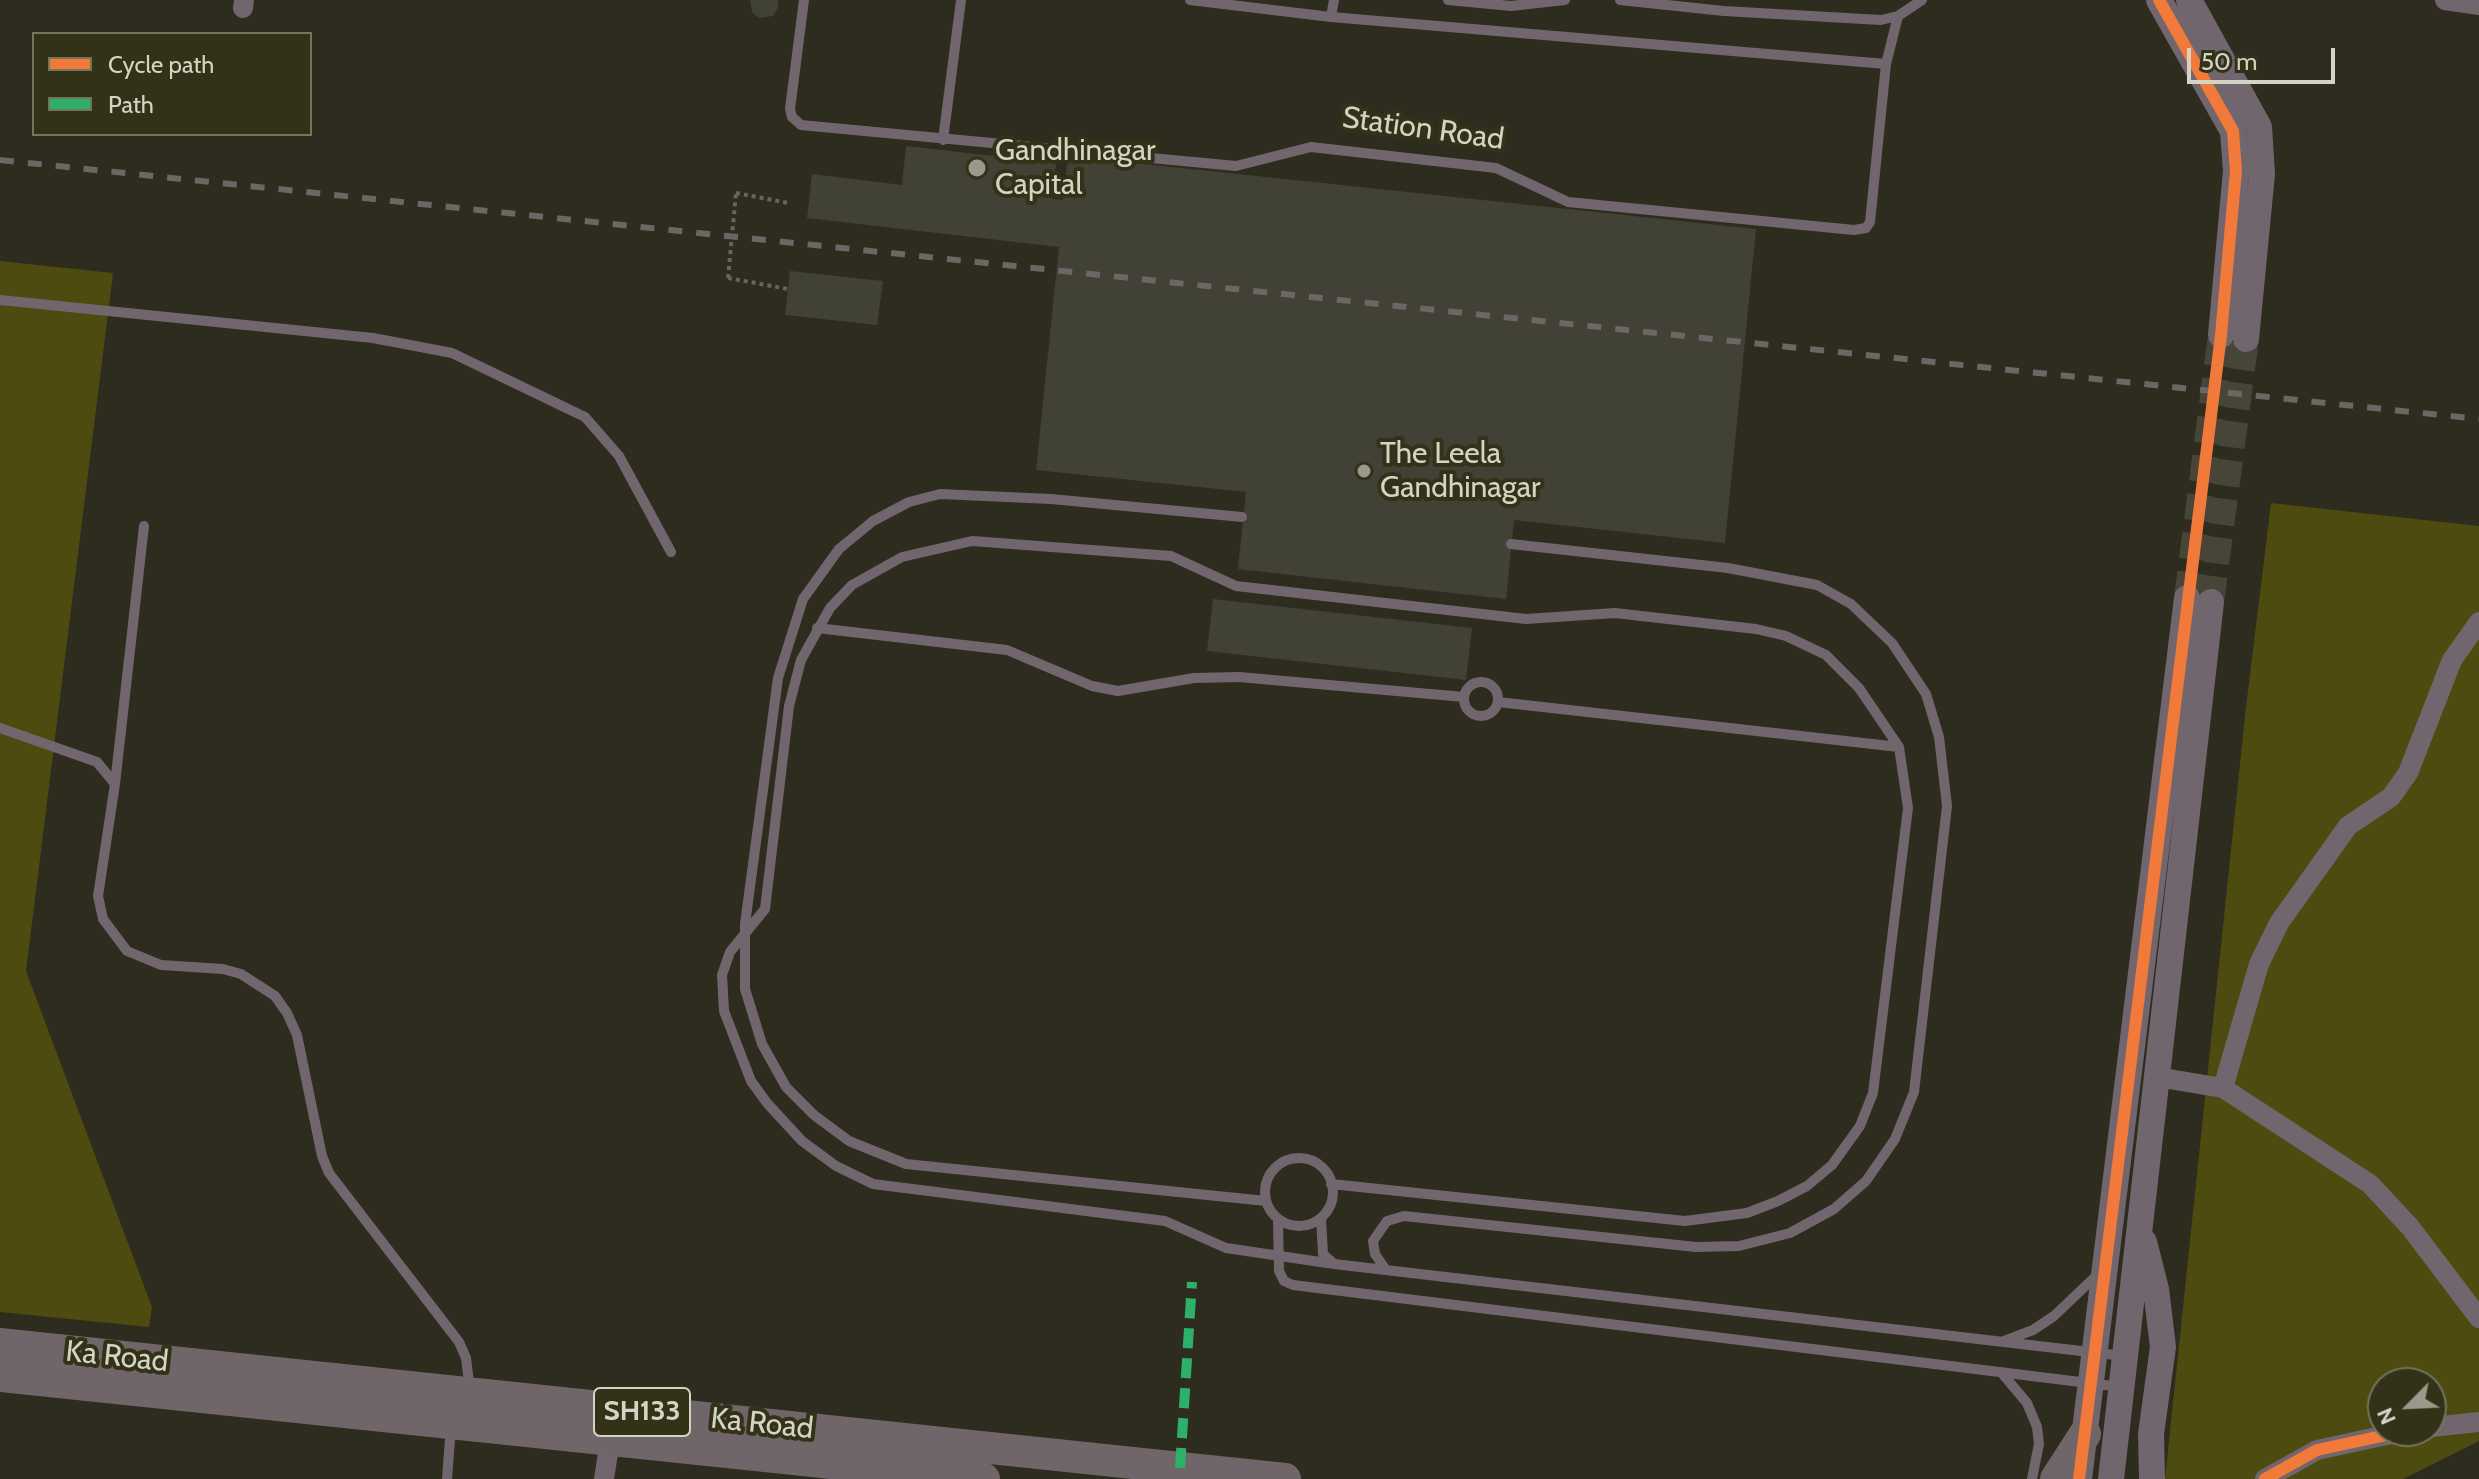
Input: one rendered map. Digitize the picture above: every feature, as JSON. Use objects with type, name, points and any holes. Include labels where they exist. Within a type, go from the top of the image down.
[{"type":"main road","name":"Ka Road","points":[[0,1344],[459,1403],[984,1479]]},
{"type":"main road","name":"Ka Road","points":[[0,1376],[459,1403],[610,1440],[861,1460],[1285,1479]]},
{"type":"main road","points":[[2056,1479],[2085,1434]]},
{"type":"street","points":[[2159,0],[2233,131],[2236,171],[2233,337],[2262,174],[2259,127],[2189,0]]},
{"type":"street","points":[[2445,0],[2479,5]]},
{"type":"street","points":[[2079,1479],[2106,1263],[2199,600],[2157,1077],[2111,1479]]},
{"type":"street","points":[[2223,1088],[2259,964],[2279,923],[2348,826],[2391,797],[2408,773],[2452,660],[2479,622]]},
{"type":"street","points":[[2157,1077],[2223,1088],[2370,1184],[2410,1227],[2479,1318]]},
{"type":"street","points":[[2140,1227],[2156,1289],[2163,1347],[2151,1434],[2152,1479]]},
{"type":"street","points":[[2447,1425],[2479,1422]]},
{"type":"street","points":[[2265,1479],[2317,1450],[2367,1439]]},
{"type":"street","points":[[604,1479],[610,1440]]},
{"type":"street","points":[[2114,1450],[2122,1479]]},
{"type":"lane","name":"Station Road","points":[[804,0],[790,109],[796,122],[943,140],[1236,166],[1252,165],[1311,147],[1496,168],[1568,202],[1758,223],[1860,230],[1870,222],[1886,64],[1898,16]]},
{"type":"lane","points":[[943,140],[961,0]]},
{"type":"lane","points":[[1190,0],[1331,17],[1886,64]]},
{"type":"lane","points":[[1331,17],[1334,0]]},
{"type":"lane","points":[[1448,0],[1511,6],[1565,0]]},
{"type":"lane","points":[[1620,0],[1843,19],[1898,16],[1922,0]]},
{"type":"lane","points":[[1724,11],[1729,0]]},
{"type":"lane","points":[[0,300],[373,338],[452,353],[585,417],[619,456],[671,552]]},
{"type":"lane","points":[[1242,517],[1051,499],[940,494],[897,508],[873,521],[839,549],[803,599],[778,678],[745,924],[745,989],[762,1044],[786,1087],[814,1115],[849,1141],[906,1164],[1266,1201]]},
{"type":"lane","points":[[144,526],[115,784],[98,896],[108,927],[127,951],[147,962],[223,969],[257,982],[275,996],[297,1035],[322,1156],[329,1173],[459,1342],[466,1358],[447,1479]]},
{"type":"lane","points":[[1331,1184],[1685,1221],[1747,1213],[1807,1186],[1832,1165],[1850,1142],[1873,1093],[1908,808],[1899,747],[1859,688],[1826,655],[1786,636],[1756,629],[1615,613],[1526,619],[1236,586],[1171,556],[992,541],[934,547],[902,557],[852,585],[817,628],[801,660],[789,706],[765,909],[730,952],[722,975],[724,1011],[751,1081],[802,1141],[836,1166],[873,1184],[914,1192],[1165,1221],[1226,1248],[1278,1256],[2125,1356]]},
{"type":"lane","points":[[1386,1270],[1375,1254],[1375,1233],[1396,1217],[1414,1216],[1696,1247],[1739,1246],[1767,1240],[1817,1220],[1852,1196],[1876,1169],[1895,1139],[1914,1092],[1947,806],[1934,716],[1926,694],[1892,643],[1851,604],[1817,585],[1728,568],[1511,544]]},
{"type":"lane","points":[[817,628],[1007,650],[1092,686],[1118,691],[1139,690],[1194,678],[1239,677],[1464,697]]},
{"type":"lane","points":[[1484,682],[1496,691],[1498,702],[1492,712],[1481,716],[1466,708],[1464,697],[1468,687],[1484,682]]},
{"type":"lane","points":[[1498,702],[1899,747]]},
{"type":"lane","points":[[0,728],[97,762],[115,784]]},
{"type":"lane","points":[[1334,1264],[1323,1254],[1321,1218],[1332,1199],[1331,1184],[1323,1168],[1314,1162],[1293,1158],[1273,1169],[1267,1179],[1266,1201],[1278,1220],[1279,1271],[1284,1281],[1293,1285],[2123,1387]]},
{"type":"lane","points":[[1278,1220],[1300,1226],[1321,1218]]},
{"type":"lane","points":[[2002,1342],[2033,1330],[2054,1316],[2106,1263]]},
{"type":"lane","points":[[2001,1372],[2027,1403],[2037,1427],[2039,1444],[2032,1479]]},
{"type":"path","points":[[788,203],[736,193],[728,278],[788,289]]},
{"type":"shaded area","points":[[0,261],[113,273],[26,971],[152,1307],[149,1327],[0,1312]]},
{"type":"shaded area","points":[[2271,503],[2479,526],[2479,1441],[2403,1479],[2165,1479],[2246,707]]},
{"type":"building","points":[[750,0],[778,0],[778,8],[773,16],[759,18],[752,12]]},
{"type":"building","points":[[906,146],[1056,163],[1052,199],[1063,200],[1068,156],[1756,229],[1725,543],[1514,520],[1506,599],[1238,569],[1246,492],[1036,470],[1059,247],[807,218],[812,174],[902,185]]},
{"type":"building","points":[[790,271],[883,281],[877,325],[785,315]]},
{"type":"building","points":[[1213,599],[1472,628],[1466,680],[1207,651]]},
{"type":"tunnel","points":[[2187,598],[2221,335]]},
{"type":"tunnel","points":[[2211,602],[2246,339]]},
{"type":"railway","points":[[0,160],[2479,419]]},
{"type":"marked path","points":[[1180,1468],[1192,1282]]},
{"type":"cycle path","points":[[2079,1479],[2221,335],[2236,171],[2233,131],[2159,0]]},
{"type":"cycle path","points":[[2265,1479],[2317,1450],[2367,1439]]},
{"type":"place","name":"Gandhinagar Capital","points":[[977,168]]},
{"type":"place","name":"The Leela Gandhinagar","points":[[1364,471]]}]
